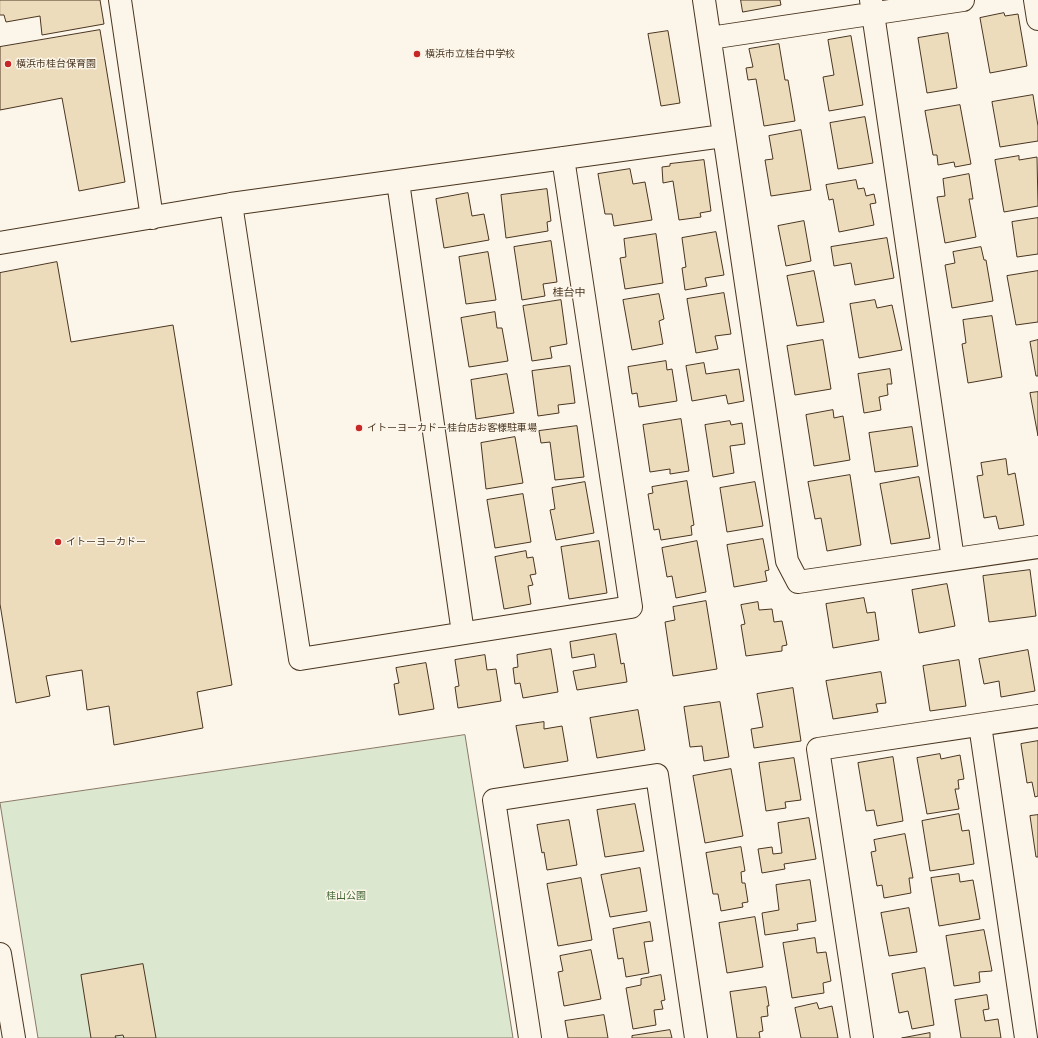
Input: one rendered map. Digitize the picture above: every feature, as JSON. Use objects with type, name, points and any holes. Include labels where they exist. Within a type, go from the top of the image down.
[{"type":"street","points":[[120,0],[152,218]]},
{"type":"street","points":[[704,0],[787,561],[798,582],[1038,547]]},
{"type":"street","points":[[710,38],[872,7],[963,0]]},
{"type":"street","points":[[1035,0],[1038,19]]},
{"type":"street","points":[[872,7],[953,559]]},
{"type":"street","points":[[0,243],[231,204],[723,136]]},
{"type":"street","points":[[231,204],[300,659],[631,607],[563,158]]},
{"type":"street","points":[[398,182],[464,634]]},
{"type":"street","points":[[862,1038],[818,749],[1038,716]]},
{"type":"street","points":[[980,725],[1026,1038]]},
{"type":"street","points":[[530,1038],[494,800],[657,775],[696,1038]]},
{"type":"street","points":[[0,954],[14,1038]]},
{"type":"green space","name":"桂山公園","points":[[465,735],[513,1038],[38,1038],[0,803]]},
{"type":"building","points":[[0,0],[100,0],[104,24],[42,35],[40,16],[6,22],[4,15],[0,15]]},
{"type":"building","points":[[741,0],[780,0],[781,5],[743,12]]},
{"type":"building","points":[[1004,13],[1005,16],[1018,14],[1027,66],[990,73],[980,18]]},
{"type":"building","points":[[100,30],[125,182],[79,191],[62,98],[0,110],[0,47]]},
{"type":"building","points":[[668,31],[680,103],[661,106],[648,34]]},
{"type":"building","points":[[948,33],[957,88],[927,93],[918,38]]},
{"type":"building","points":[[851,36],[863,105],[829,111],[823,77],[834,75],[828,40]]},
{"type":"building","points":[[779,44],[785,80],[788,80],[795,121],[764,126],[756,79],[748,80],[746,68],[753,67],[749,49]]},
{"type":"building","points":[[1033,95],[1038,126],[1038,141],[1000,147],[992,102]]},
{"type":"building","points":[[960,105],[971,164],[955,167],[954,162],[938,165],[937,155],[933,155],[925,111]]},
{"type":"building","points":[[865,117],[873,163],[838,169],[830,123]]},
{"type":"building","points":[[801,130],[811,190],[771,196],[765,160],[773,159],[769,136]]},
{"type":"building","points":[[1019,156],[1019,160],[1037,157],[1038,206],[1004,212],[995,160]]},
{"type":"building","points":[[704,160],[711,211],[700,213],[701,217],[679,220],[673,181],[663,183],[662,167],[670,166],[670,164]]},
{"type":"building","points":[[630,169],[633,184],[645,182],[652,220],[614,226],[612,214],[605,214],[598,174]]},
{"type":"building","points":[[969,174],[973,199],[969,199],[976,237],[945,243],[937,197],[945,196],[943,179]]},
{"type":"building","points":[[856,180],[858,189],[864,188],[866,196],[874,194],[876,203],[870,204],[874,225],[839,232],[833,199],[829,200],[826,185]]},
{"type":"building","points":[[547,189],[551,221],[547,222],[548,231],[506,238],[501,195]]},
{"type":"building","points":[[468,193],[472,216],[484,214],[489,240],[444,248],[436,199]]},
{"type":"building","points":[[1038,218],[1038,254],[1017,257],[1012,222]]},
{"type":"building","points":[[804,221],[811,261],[786,266],[778,226]]},
{"type":"building","points":[[716,232],[724,275],[705,278],[707,286],[685,290],[682,268],[686,267],[682,238]]},
{"type":"building","points":[[656,234],[663,283],[625,289],[620,258],[626,257],[624,239]]},
{"type":"building","points":[[887,238],[894,278],[855,285],[851,263],[834,266],[831,247]]},
{"type":"building","points":[[551,241],[557,282],[543,284],[545,296],[522,300],[514,247]]},
{"type":"building","points":[[981,247],[984,260],[986,260],[993,301],[952,308],[945,265],[955,263],[953,252]]},
{"type":"building","points":[[488,252],[496,300],[466,304],[459,257]]},
{"type":"building","points":[[57,262],[71,342],[173,325],[232,685],[197,692],[203,728],[114,745],[109,706],[87,710],[82,670],[46,676],[50,696],[16,703],[0,604],[0,273]]},
{"type":"building","points":[[814,271],[824,322],[797,326],[787,276]]},
{"type":"building","points":[[1038,271],[1038,322],[1016,325],[1007,276]]},
{"type":"building","points":[[724,293],[731,334],[715,336],[718,349],[696,353],[687,299]]},
{"type":"building","points":[[659,294],[664,319],[659,321],[663,344],[632,350],[623,300]]},
{"type":"building","points":[[561,300],[567,344],[550,347],[552,358],[532,361],[523,306]]},
{"type":"building","points":[[875,300],[877,308],[892,305],[902,350],[859,358],[850,304]]},
{"type":"building","points":[[495,312],[497,328],[502,328],[508,361],[469,367],[461,318]]},
{"type":"building","points":[[992,316],[1002,377],[968,383],[962,344],[966,343],[963,320]]},
{"type":"building","points":[[823,340],[831,389],[795,395],[787,346]]},
{"type":"building","points":[[1038,340],[1038,376],[1036,376],[1030,342]]},
{"type":"building","points":[[666,361],[667,370],[672,369],[677,401],[639,407],[637,393],[632,394],[628,367]]},
{"type":"building","points":[[704,363],[706,374],[739,369],[744,401],[728,404],[726,395],[692,401],[686,366]]},
{"type":"building","points":[[570,366],[575,403],[558,405],[559,413],[538,416],[532,371]]},
{"type":"building","points":[[890,369],[892,384],[887,384],[888,395],[879,397],[881,410],[864,413],[858,374]]},
{"type":"building","points":[[507,374],[514,413],[476,419],[471,380]]},
{"type":"building","points":[[1038,392],[1038,436],[1030,393]]},
{"type":"building","points":[[833,410],[834,418],[843,416],[850,460],[814,466],[806,415]]},
{"type":"building","points":[[681,419],[689,471],[670,474],[670,469],[650,472],[643,425]]},
{"type":"building","points":[[730,421],[731,425],[742,423],[745,444],[730,446],[734,473],[713,477],[705,425]]},
{"type":"building","points":[[577,426],[584,477],[555,480],[550,442],[541,443],[539,431]]},
{"type":"building","points":[[912,427],[918,466],[875,472],[869,433]]},
{"type":"building","points":[[515,437],[523,483],[486,489],[481,443]]},
{"type":"building","points":[[1006,459],[1008,475],[1015,473],[1024,525],[999,529],[996,516],[984,518],[977,476],[983,475],[981,463]]},
{"type":"building","points":[[850,475],[861,545],[827,551],[821,518],[815,519],[808,482]]},
{"type":"building","points":[[919,477],[930,538],[891,544],[880,484]]},
{"type":"building","points":[[687,481],[694,525],[691,526],[692,535],[661,540],[659,529],[654,530],[648,494],[653,493],[652,487]]},
{"type":"building","points":[[585,482],[594,533],[556,540],[550,510],[555,509],[552,488]]},
{"type":"building","points":[[755,482],[763,526],[727,532],[720,488]]},
{"type":"building","points":[[523,494],[531,542],[495,548],[487,500]]},
{"type":"building","points":[[763,539],[769,570],[765,571],[767,581],[734,587],[727,545]]},
{"type":"building","points":[[599,541],[607,593],[569,599],[561,547]]},
{"type":"building","points":[[697,541],[706,592],[676,598],[672,576],[667,577],[662,548]]},
{"type":"building","points":[[526,551],[527,558],[533,557],[536,574],[530,575],[533,585],[528,586],[531,604],[504,609],[495,557]]},
{"type":"building","points":[[1030,570],[1036,616],[989,622],[983,576]]},
{"type":"building","points":[[947,584],[955,626],[919,633],[912,590]]},
{"type":"building","points":[[864,598],[867,613],[875,612],[879,640],[833,648],[826,604]]},
{"type":"building","points":[[706,601],[717,669],[673,676],[665,622],[675,620],[673,607]]},
{"type":"building","points":[[758,602],[759,610],[772,609],[774,622],[782,621],[787,645],[782,646],[782,651],[746,656],[741,625],[745,624],[741,605]]},
{"type":"building","points":[[616,634],[621,664],[624,663],[627,682],[577,690],[573,671],[596,667],[594,654],[572,658],[570,642]]},
{"type":"building","points":[[551,649],[558,692],[523,698],[520,683],[515,684],[513,668],[518,667],[517,655]]},
{"type":"building","points":[[1028,650],[1035,691],[1001,697],[999,681],[984,684],[979,659]]},
{"type":"building","points":[[485,655],[487,670],[496,669],[501,701],[458,708],[455,687],[459,686],[455,660]]},
{"type":"building","points":[[959,660],[966,706],[930,711],[923,666]]},
{"type":"building","points":[[426,663],[434,709],[399,715],[394,684],[399,683],[396,668]]},
{"type":"building","points":[[881,672],[886,703],[876,704],[878,712],[833,719],[826,681]]},
{"type":"building","points":[[793,688],[801,741],[754,748],[751,729],[763,727],[757,694]]},
{"type":"building","points":[[720,702],[729,757],[704,761],[702,746],[690,747],[684,707]]},
{"type":"building","points":[[638,710],[645,750],[597,758],[590,718]]},
{"type":"building","points":[[544,722],[544,729],[562,726],[568,761],[524,768],[516,726]]},
{"type":"building","points":[[1038,741],[1038,796],[1035,797],[1032,782],[1027,783],[1021,744]]},
{"type":"building","points":[[940,754],[941,759],[960,755],[964,779],[958,780],[959,789],[955,789],[959,809],[927,814],[917,758]]},
{"type":"building","points":[[893,757],[903,821],[877,826],[874,810],[866,811],[858,763]]},
{"type":"building","points":[[794,758],[801,800],[785,802],[786,808],[766,811],[759,763]]},
{"type":"building","points":[[731,769],[743,836],[705,843],[693,776]]},
{"type":"building","points":[[635,804],[644,851],[605,857],[597,810]]},
{"type":"building","points":[[959,814],[962,831],[969,830],[974,864],[930,871],[922,821]]},
{"type":"building","points":[[1038,815],[1038,857],[1036,857],[1030,816]]},
{"type":"building","points":[[809,818],[816,859],[784,864],[785,869],[762,873],[758,849],[772,847],[773,854],[782,853],[778,823]]},
{"type":"building","points":[[569,820],[577,865],[547,870],[537,825]]},
{"type":"building","points":[[905,834],[913,878],[909,878],[911,893],[884,898],[882,885],[877,886],[871,852],[876,851],[874,840]]},
{"type":"building","points":[[741,847],[745,871],[741,872],[742,883],[745,883],[748,902],[742,903],[743,907],[721,911],[718,894],[713,894],[706,853]]},
{"type":"building","points":[[640,868],[647,911],[610,917],[601,875]]},
{"type":"building","points":[[959,874],[960,882],[973,880],[980,919],[939,926],[931,878]]},
{"type":"building","points":[[581,878],[592,940],[558,946],[547,884]]},
{"type":"building","points":[[810,880],[816,921],[797,924],[798,930],[765,935],[762,913],[779,910],[776,885]]},
{"type":"building","points":[[909,908],[917,952],[889,956],[881,913]]},
{"type":"building","points":[[755,917],[763,967],[727,973],[719,923]]},
{"type":"building","points":[[650,922],[653,941],[644,942],[649,973],[626,977],[623,958],[618,959],[613,929]]},
{"type":"building","points":[[984,930],[992,971],[979,972],[980,982],[954,986],[946,936]]},
{"type":"building","points":[[815,938],[817,953],[826,952],[831,981],[823,983],[824,993],[792,998],[783,943]]},
{"type":"building","points":[[591,950],[601,999],[564,1006],[558,972],[563,971],[560,956]]},
{"type":"building","points":[[143,964],[156,1038],[124,1038],[123,1035],[115,1036],[116,1038],[91,1038],[81,975]]},
{"type":"building","points":[[925,968],[934,1025],[912,1029],[908,1011],[899,1013],[892,974]]},
{"type":"building","points":[[661,975],[665,1000],[661,1001],[663,1009],[654,1010],[656,1025],[633,1029],[626,988],[641,985],[641,979]]},
{"type":"building","points":[[766,987],[769,1006],[767,1006],[768,1016],[761,1017],[763,1031],[759,1032],[760,1038],[737,1038],[730,992]]},
{"type":"building","points":[[987,995],[989,1009],[983,1010],[985,1021],[998,1019],[1001,1038],[961,1038],[955,1000]]},
{"type":"building","points":[[817,1003],[819,1009],[832,1006],[838,1038],[801,1038],[795,1008]]},
{"type":"building","points":[[604,1015],[608,1038],[568,1038],[565,1021]]},
{"type":"building","points":[[670,1030],[672,1038],[632,1038],[632,1036]]},
{"type":"building","points":[[930,1033],[930,1038],[902,1038]]},
{"type":"place","name":"横浜市立桂台中学校","points":[[417,54]]},
{"type":"place","name":"横浜市桂台保育園","points":[[8,64]]},
{"type":"place","name":"イトーヨーカドー桂台店お客様駐車場","points":[[359,428]]},
{"type":"place","name":"イトーヨーカドー","points":[[58,542]]},
{"type":"district","name":"桂台中","points":[[569,293]]}]
